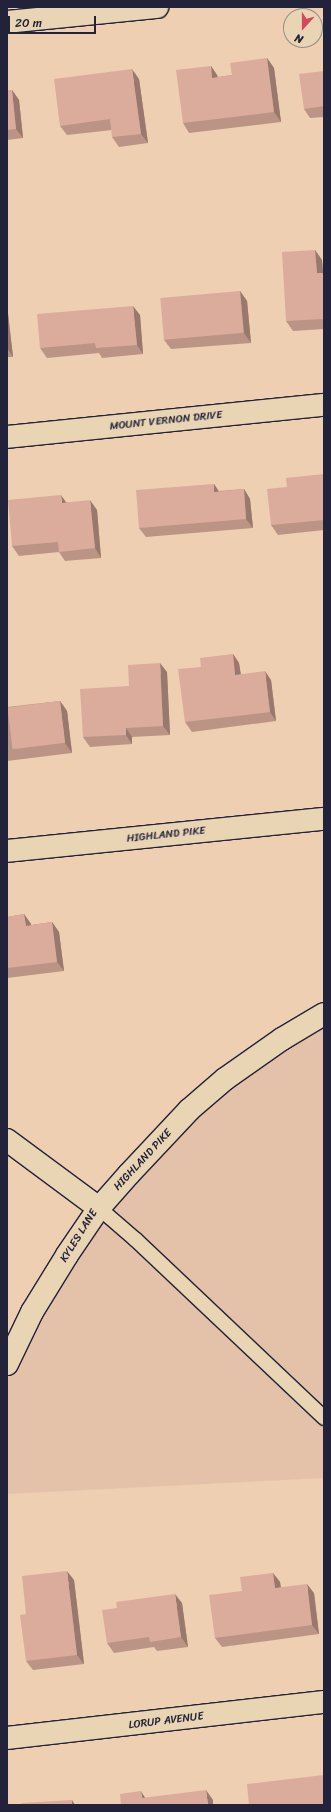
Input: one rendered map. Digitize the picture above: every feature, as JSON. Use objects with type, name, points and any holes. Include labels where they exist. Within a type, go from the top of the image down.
[{"type":"street","points":[[7,22],[157,7]]},
{"type":"street","name":"MOUNT VERNON DRIVE","points":[[7,436],[324,405]]},
{"type":"street","name":"HIGHLAND PIKE","points":[[7,851],[324,819]]},
{"type":"street","name":"HIGHLAND PIKE","points":[[99,1208],[189,1110],[225,1078],[282,1039],[324,1014]]},
{"type":"street","name":"KYLES LANE","points":[[7,1140],[99,1208],[32,1312],[7,1364]]},
{"type":"street","name":"LORUP AVENUE","points":[[7,1738],[324,1702]]},
{"type":"lane","points":[[99,1208],[159,1261],[324,1418]]},
{"type":"shaded area","points":[[324,1014],[324,1478],[7,1494],[7,1364],[32,1312],[189,1110]]},
{"type":"building","points":[[267,58],[274,112],[183,123],[176,70],[211,66],[212,78],[232,75],[230,63]]},
{"type":"building","points":[[132,69],[141,134],[112,137],[110,119],[60,126],[54,79]]},
{"type":"building","points":[[324,71],[324,106],[304,109],[299,74]]},
{"type":"building","points":[[12,90],[16,129],[7,130],[7,91]]},
{"type":"building","points":[[315,250],[317,273],[324,273],[324,325],[323,319],[286,321],[282,252]]},
{"type":"building","points":[[240,291],[244,333],[164,340],[160,298]]},
{"type":"building","points":[[133,306],[137,345],[96,348],[95,343],[40,348],[37,314]]},
{"type":"building","points":[[324,474],[324,520],[271,525],[267,489],[287,487],[286,478]]},
{"type":"building","points":[[214,484],[214,492],[244,489],[246,519],[139,528],[136,490]]},
{"type":"building","points":[[61,495],[62,503],[90,500],[95,548],[59,552],[58,542],[12,546],[8,500]]},
{"type":"building","points":[[233,654],[235,675],[265,671],[270,712],[185,722],[178,669],[201,667],[200,658]]},
{"type":"building","points":[[160,663],[163,726],[126,728],[126,735],[83,737],[80,689],[129,686],[128,665]]},
{"type":"building","points":[[60,701],[65,743],[13,749],[7,707]]},
{"type":"building","points":[[24,914],[26,926],[52,922],[57,962],[7,968],[7,917]]},
{"type":"building","points":[[67,1571],[77,1655],[26,1661],[20,1615],[26,1614],[22,1576]]},
{"type":"building","points":[[273,1573],[275,1588],[307,1584],[312,1625],[215,1638],[209,1595],[242,1591],[240,1577]]},
{"type":"building","points":[[175,1594],[181,1637],[150,1642],[149,1637],[107,1643],[102,1610],[117,1608],[116,1602]]},
{"type":"building","points":[[324,1775],[324,1805],[249,1805],[247,1784]]},
{"type":"building","points":[[206,1790],[208,1805],[121,1805],[120,1794],[141,1791],[142,1798]]},
{"type":"building","points":[[72,1800],[72,1805],[22,1805],[21,1803]]}]
